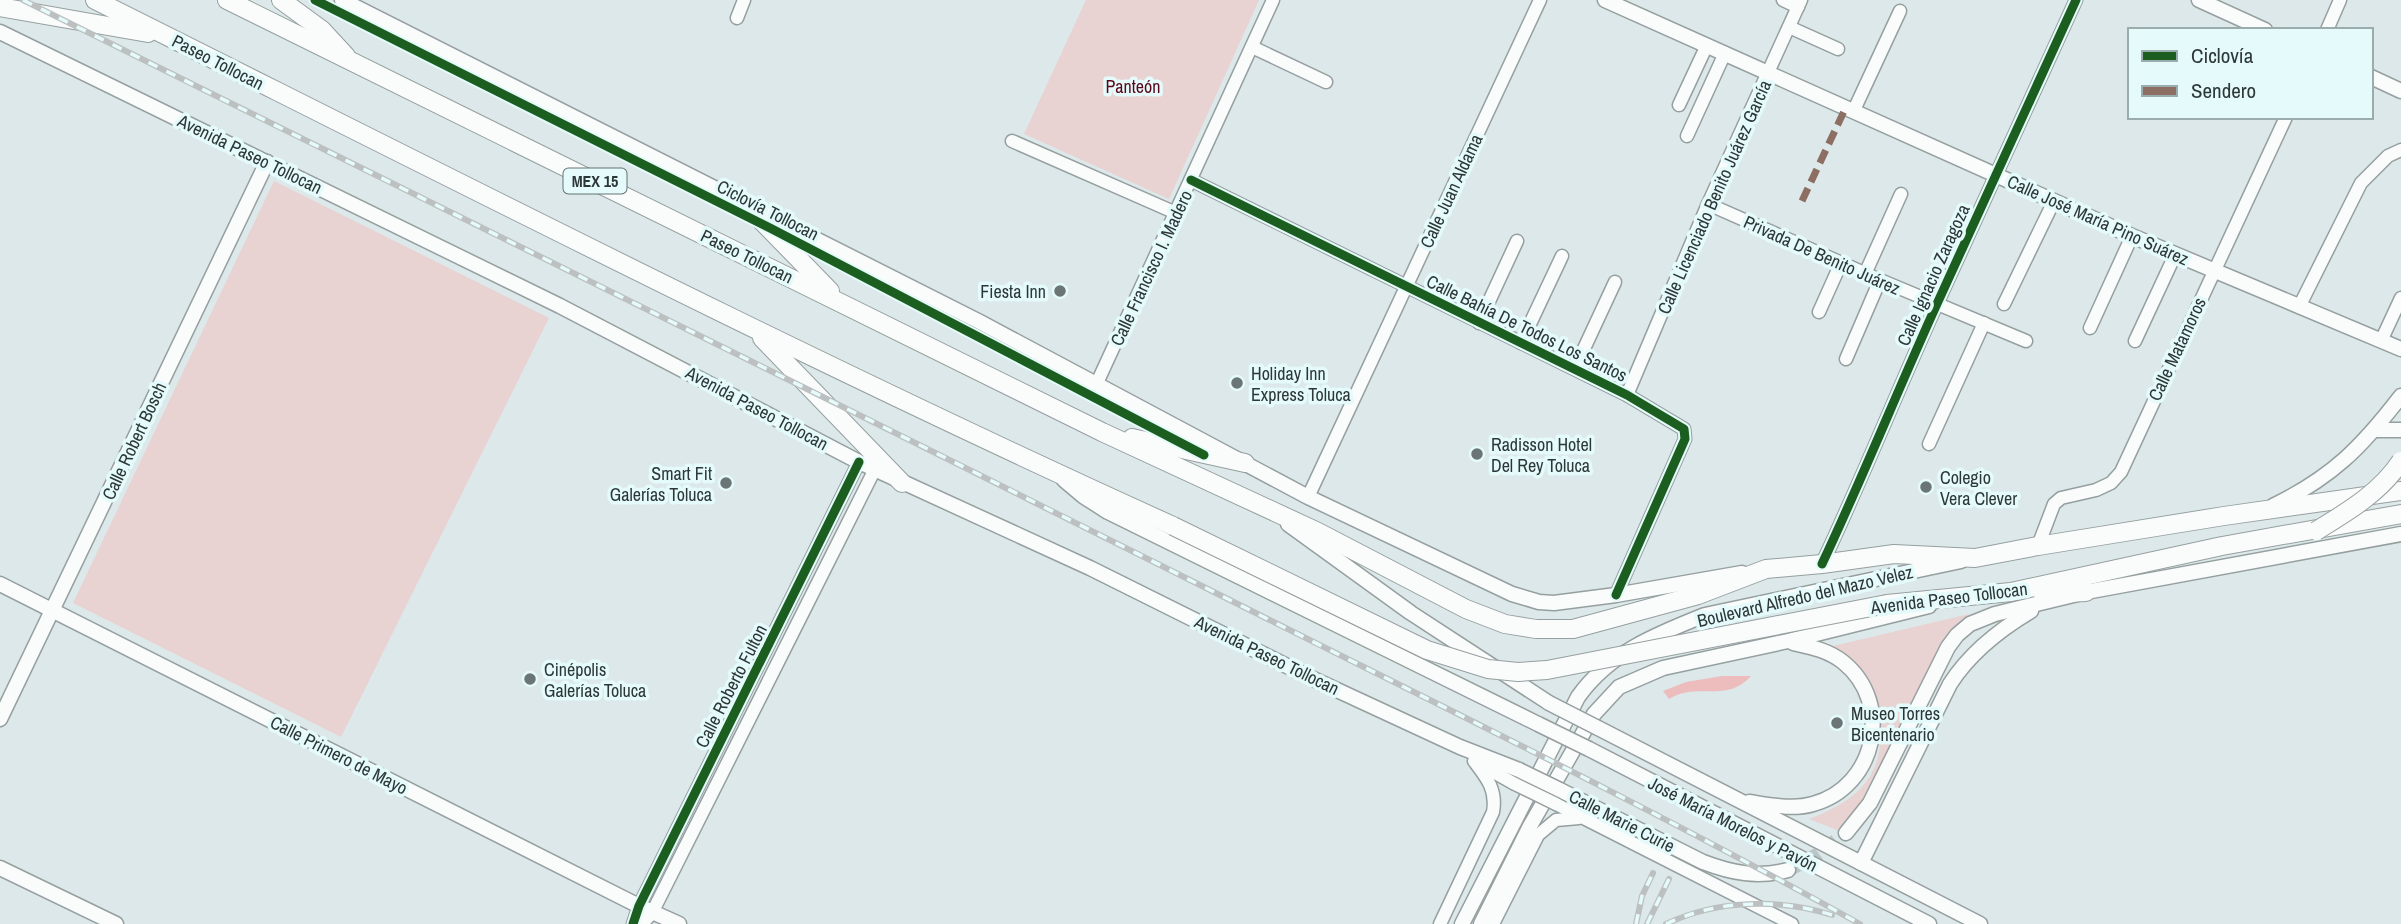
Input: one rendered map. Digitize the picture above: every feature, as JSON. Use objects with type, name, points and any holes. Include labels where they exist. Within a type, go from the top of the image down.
[{"type":"highway","name":"Paseo Tollocan","points":[[94,0],[757,332],[1058,475]]},
{"type":"highway","name":"Paseo Tollocan","points":[[227,0],[1102,432],[1269,509]]},
{"type":"highway","points":[[281,0],[322,30],[350,61]]},
{"type":"highway","points":[[0,7],[173,39]]},
{"type":"highway","points":[[744,203],[840,301]]},
{"type":"highway","points":[[757,332],[776,355],[902,483]]},
{"type":"highway","points":[[1102,432],[1244,463]]},
{"type":"highway","points":[[2316,531],[2362,502],[2401,461]]},
{"type":"highway","name":"Avenida Paseo Tollocan","points":[[1058,475],[1173,526],[1427,650],[1488,669],[1518,672],[1547,670],[1888,604],[2011,592],[2222,547],[2401,514]]},
{"type":"highway","name":"Avenida Paseo Tollocan","points":[[1269,509],[1466,609],[1505,624],[1536,629],[1573,628],[1698,595],[1766,569],[1894,554],[1975,558],[2265,510],[2400,491]]},
{"type":"highway","points":[[2011,592],[2086,592]]},
{"type":"main road","name":"Calle José María Pino Suárez","points":[[1605,0],[2175,255],[2401,349]]},
{"type":"main road","points":[[2199,0],[2261,28]]},
{"type":"main road","name":"Avenida Paseo Tollocan","points":[[351,2],[1097,383],[1308,497],[1512,594],[1539,602],[1554,603],[1766,569]]},
{"type":"main road","name":"Avenida Paseo Tollocan","points":[[0,32],[560,306],[859,462],[1090,568],[1311,678],[1460,747]]},
{"type":"main road","points":[[2373,78],[2401,91]]},
{"type":"main road","name":"Calle Robert Bosch","points":[[0,719],[267,162]]},
{"type":"main road","points":[[2265,510],[2296,495],[2333,471],[2375,430],[2401,396]]},
{"type":"main road","points":[[2375,430],[2401,430]]},
{"type":"main road","name":"José María Morelos y Pavón","points":[[1058,475],[1108,512],[1589,749],[1929,924]]},
{"type":"main road","name":"José María Morelos y Pavón","points":[[1269,509],[1411,613],[1549,703],[1861,863]]},
{"type":"main road","name":"Avenida Paseo Tollocan","points":[[2042,604],[2086,592],[2401,534]]},
{"type":"main road","name":"Boulevard Alfredo del Mazo Velez","points":[[1462,924],[1578,697],[1609,663],[1670,629],[1705,615],[1975,558]]},
{"type":"main road","name":"Calle Primero de Mayo","points":[[0,584],[644,914],[679,924]]},
{"type":"main road","points":[[1481,924],[1530,826],[1594,714],[1619,687],[1663,668],[1788,642],[1954,599]]},
{"type":"main road","points":[[1846,833],[1870,803],[1936,670],[1957,635],[1970,624],[1996,614],[2042,604]]},
{"type":"main road","points":[[1861,863],[1961,667],[1996,634],[2042,604]]},
{"type":"main road","points":[[1740,801],[1789,807],[1823,801],[1851,782],[1869,753],[1873,720],[1869,698],[1858,679],[1834,656],[1814,647],[1788,642]]},
{"type":"main road","name":"Calle Marie Curie","points":[[1460,747],[1558,797],[1724,870],[1755,875],[1788,870]]},
{"type":"main road","name":"MEX 15","points":[[1861,863],[1980,924]]},
{"type":"main road","points":[[0,868],[116,924]]},
{"type":"street","points":[[737,18],[744,0]]},
{"type":"street","name":"Calle Francisco I. Madero","points":[[1097,383],[1273,0]]},
{"type":"street","name":"Calle Juan Aldama","points":[[1308,497],[1540,0]]},
{"type":"street","points":[[1783,0],[1799,3]]},
{"type":"street","name":"Calle Ignacio Zaragoza","points":[[1822,564],[2076,0]]},
{"type":"street","points":[[2328,28],[2340,0]]},
{"type":"street","name":"Calle Licenciado Benito Juárez García","points":[[1627,395],[1708,204],[1799,3]]},
{"type":"street","points":[[1854,110],[1900,11]]},
{"type":"street","points":[[1788,27],[1838,49]]},
{"type":"street","points":[[1679,105],[1707,45]]},
{"type":"street","points":[[1252,47],[1326,82]]},
{"type":"street","points":[[1687,136],[1725,53]]},
{"type":"street","name":"Calle Matamoros","points":[[2038,546],[2054,504],[2061,498],[2096,490],[2111,483],[2121,472],[2285,119]]},
{"type":"street","points":[[1012,141],[1176,213]]},
{"type":"street","points":[[2299,307],[2361,183],[2388,156],[2401,150]]},
{"type":"street","name":"Calle Bahía De Todos Los Santos","points":[[1192,180],[1627,395],[1681,426],[1686,434],[1616,595]]},
{"type":"street","points":[[1865,274],[1901,194]]},
{"type":"street","points":[[2004,304],[2054,201]]},
{"type":"street","name":"Privada De Benito Juárez","points":[[1708,204],[1840,264],[2026,341]]},
{"type":"street","points":[[2090,328],[2132,236]]},
{"type":"street","points":[[1479,323],[1517,241]]},
{"type":"street","points":[[2136,341],[2175,255]]},
{"type":"street","points":[[1521,343],[1562,257]]},
{"type":"street","points":[[1819,312],[1840,264]]},
{"type":"street","points":[[1846,359],[1880,281]]},
{"type":"street","points":[[1575,369],[1615,282]]},
{"type":"street","points":[[2381,341],[2401,298]]},
{"type":"street","points":[[1929,444],[1984,323]]},
{"type":"street","name":"Calle Roberto Fulton","points":[[644,914],[859,462]]},
{"type":"street","name":"Calle Roberto Fulton","points":[[633,924],[644,914],[875,469]]},
{"type":"street","name":"Avenida Paseo Tollocan","points":[[1460,747],[1474,761],[1516,777]]},
{"type":"street","points":[[1440,924],[1493,813],[1494,798],[1490,783],[1474,761]]},
{"type":"street","points":[[1558,797],[1584,818],[1792,924]]},
{"type":"street","points":[[1493,924],[1538,835],[1556,820],[1584,818]]},
{"type":"green space","name":"Panteón","points":[[1086,0],[1259,0],[1169,199],[1024,134]]},
{"type":"green space","points":[[274,181],[549,318],[341,737],[73,603]]},
{"type":"green space","points":[[1969,614],[1971,618],[1943,644],[1934,659],[1860,808],[1837,830],[1809,819],[1840,804],[1864,785],[1872,773],[1880,743],[1878,708],[1870,683],[1857,667],[1829,647]]},
{"type":"shaded area","points":[[1722,676],[1751,676],[1732,689],[1722,691],[1691,692],[1669,699],[1663,691],[1686,682]]},
{"type":"tunnel","points":[[1788,870],[1817,855],[1846,833]]},
{"type":"railway","points":[[23,0],[1531,751],[1860,924]]},
{"type":"railway","points":[[1636,924],[1642,896],[1653,873]]},
{"type":"railway","points":[[1647,924],[1669,879]]},
{"type":"railway","points":[[1666,924],[1706,910],[1748,904],[1791,906],[1832,915]]},
{"type":"marked path","points":[[1802,201],[1846,107]]},
{"type":"cycle path","name":"Ciclovía Tollocan","points":[[315,0],[772,229],[1204,455]]},
{"type":"cycle path","points":[[1822,564],[2076,0]]},
{"type":"cycle path","points":[[1191,180],[1627,395],[1684,429],[1685,439],[1616,595]]},
{"type":"cycle path","points":[[633,924],[639,906],[859,462]]},
{"type":"place","name":"Fiesta Inn","points":[[1060,291]]},
{"type":"place","name":"Holiday Inn Express Toluca","points":[[1237,383]]},
{"type":"place","name":"Radisson Hotel Del Rey Toluca","points":[[1477,454]]},
{"type":"place","name":"Smart Fit Galerías Toluca","points":[[726,483]]},
{"type":"place","name":"Colegio Vera Clever","points":[[1926,487]]},
{"type":"place","name":"Cinépolis Galerías Toluca","points":[[530,679]]},
{"type":"place","name":"Museo Torres Bicentenario","points":[[1837,723]]}]
